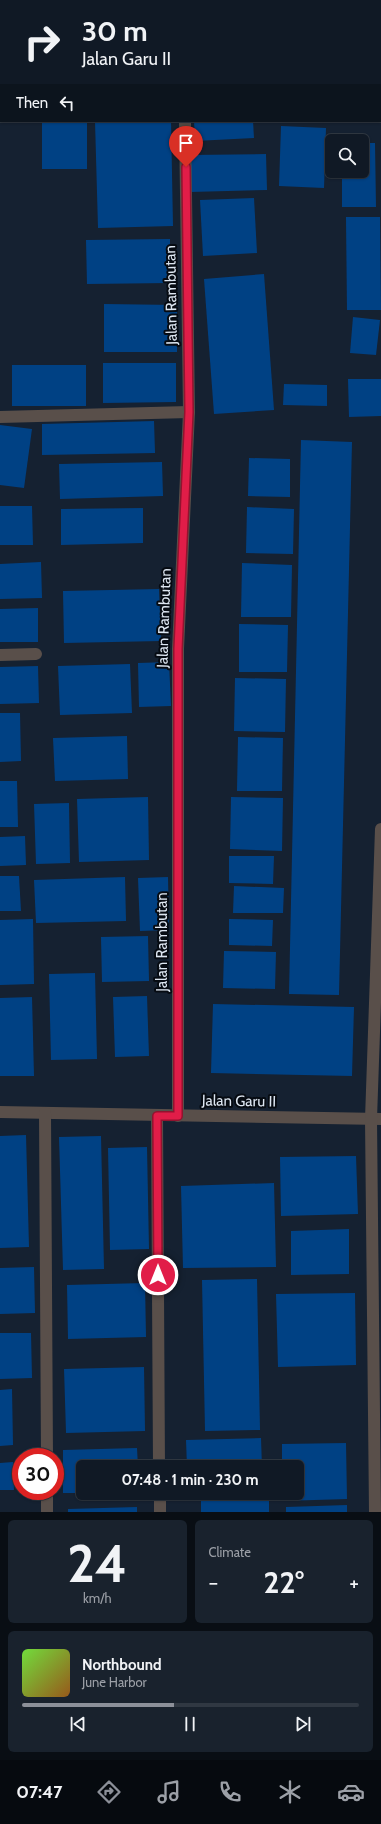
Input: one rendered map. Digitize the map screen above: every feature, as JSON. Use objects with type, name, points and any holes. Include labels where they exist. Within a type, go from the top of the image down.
[{"type":"street","name":"Jalan Rambutan","points":[[178,1116],[178,649],[189,412],[185,122]]},
{"type":"street","points":[[0,417],[189,412]]},
{"type":"street","points":[[0,655],[36,654]]},
{"type":"street","points":[[375,1512],[376,1119],[381,829]]},
{"type":"street","name":"Jalan Garu II","points":[[0,1112],[376,1119]]},
{"type":"street","points":[[46,1113],[47,1448]]},
{"type":"street","points":[[157,1116],[159,1460]]},
{"type":"street","points":[[47,1500],[47,1512]]},
{"type":"street","points":[[160,1500],[160,1512]]},
{"type":"building","points":[[42,122],[87,122],[87,169],[42,169]]},
{"type":"building","points":[[95,122],[171,122],[173,226],[98,228]]},
{"type":"building","points":[[194,122],[253,122],[254,138],[195,141]]},
{"type":"building","points":[[281,126],[326,128],[324,188],[279,186]]},
{"type":"building","points":[[369,143],[375,143],[376,207],[342,207],[342,178],[369,178]]},
{"type":"building","points":[[266,154],[267,190],[190,192],[190,155]]},
{"type":"building","points":[[254,198],[257,253],[203,256],[200,200]]},
{"type":"building","points":[[346,217],[380,217],[381,310],[347,310]]},
{"type":"building","points":[[170,239],[170,283],[87,284],[86,240]]},
{"type":"building","points":[[264,274],[274,410],[214,414],[204,279]]},
{"type":"building","points":[[104,304],[177,305],[177,352],[104,352]]},
{"type":"building","points":[[353,317],[380,320],[376,355],[350,353]]},
{"type":"building","points":[[103,363],[176,363],[176,402],[103,403]]},
{"type":"building","points":[[12,365],[86,365],[86,406],[12,406]]},
{"type":"building","points":[[348,379],[381,379],[381,416],[349,417]]},
{"type":"building","points":[[284,384],[327,385],[327,406],[283,405]]},
{"type":"building","points":[[154,421],[155,453],[42,455],[42,424]]},
{"type":"building","points":[[0,425],[32,429],[24,488],[0,485]]},
{"type":"building","points":[[301,440],[352,442],[339,995],[289,994]]},
{"type":"building","points":[[249,458],[290,459],[290,497],[248,496]]},
{"type":"building","points":[[162,462],[163,496],[60,499],[59,464]]},
{"type":"building","points":[[0,506],[32,506],[33,545],[0,545]]},
{"type":"building","points":[[247,507],[294,509],[293,554],[246,553]]},
{"type":"building","points":[[143,508],[143,543],[61,545],[61,509]]},
{"type":"building","points":[[41,562],[42,598],[0,599],[0,564]]},
{"type":"building","points":[[242,563],[292,565],[291,617],[241,617]]},
{"type":"building","points":[[159,589],[161,641],[64,643],[63,591]]},
{"type":"building","points":[[38,608],[38,642],[0,642],[0,609]]},
{"type":"building","points":[[239,624],[288,625],[287,672],[239,672]]},
{"type":"building","points":[[169,662],[171,706],[139,707],[138,663]]},
{"type":"building","points":[[130,664],[132,713],[60,715],[58,666]]},
{"type":"building","points":[[38,666],[39,703],[0,704],[0,667]]},
{"type":"building","points":[[235,678],[286,679],[285,732],[234,731]]},
{"type":"building","points":[[0,713],[20,713],[21,761],[0,762]]},
{"type":"building","points":[[127,736],[128,779],[55,781],[53,738]]},
{"type":"building","points":[[238,737],[283,738],[282,791],[237,791]]},
{"type":"building","points":[[0,781],[17,781],[18,827],[0,827]]},
{"type":"building","points":[[148,797],[149,860],[79,862],[77,799]]},
{"type":"building","points":[[231,797],[283,798],[282,851],[230,849]]},
{"type":"building","points":[[69,803],[70,863],[36,864],[34,804]]},
{"type":"building","points":[[25,836],[26,865],[0,866],[0,837]]},
{"type":"building","points":[[229,856],[274,856],[273,884],[229,883]]},
{"type":"building","points":[[0,876],[19,876],[21,911],[0,911]]},
{"type":"building","points":[[125,877],[126,921],[36,923],[34,880]]},
{"type":"building","points":[[168,877],[169,930],[140,931],[138,878]]},
{"type":"building","points":[[234,886],[284,888],[283,913],[233,913]]},
{"type":"building","points":[[33,919],[34,984],[0,985],[0,920]]},
{"type":"building","points":[[229,919],[273,920],[272,946],[229,945]]},
{"type":"building","points":[[148,936],[149,981],[102,982],[101,937]]},
{"type":"building","points":[[224,951],[276,952],[275,989],[223,988]]},
{"type":"building","points":[[95,973],[97,1059],[51,1060],[49,974]]},
{"type":"building","points":[[147,996],[149,1056],[115,1057],[113,997]]},
{"type":"building","points":[[32,997],[34,1076],[0,1076],[0,998]]},
{"type":"building","points":[[213,1004],[354,1007],[352,1076],[211,1073]]},
{"type":"building","points":[[26,1135],[29,1247],[0,1248],[0,1136]]},
{"type":"building","points":[[101,1136],[104,1269],[63,1270],[59,1137]]},
{"type":"building","points":[[147,1147],[149,1249],[110,1250],[108,1148]]},
{"type":"building","points":[[356,1156],[358,1214],[281,1216],[280,1157]]},
{"type":"building","points":[[274,1183],[276,1267],[183,1268],[181,1186]]},
{"type":"building","points":[[349,1229],[349,1274],[291,1275],[291,1231]]},
{"type":"building","points":[[34,1267],[35,1313],[0,1314],[0,1268]]},
{"type":"building","points":[[257,1279],[260,1430],[205,1431],[202,1280]]},
{"type":"building","points":[[145,1283],[146,1337],[68,1339],[67,1285]]},
{"type":"building","points":[[355,1293],[356,1365],[278,1367],[276,1294]]},
{"type":"building","points":[[0,1333],[31,1333],[32,1378],[0,1379]]},
{"type":"building","points":[[144,1367],[145,1431],[66,1433],[64,1369]]},
{"type":"building","points":[[12,1389],[13,1445],[0,1446],[0,1390]]},
{"type":"building","points":[[261,1438],[262,1460],[187,1460],[186,1440]]},
{"type":"building","points":[[346,1443],[347,1499],[283,1501],[304,1500],[304,1460],[282,1460],[282,1444]]},
{"type":"building","points":[[137,1448],[138,1460],[76,1460],[76,1493],[64,1493],[64,1450]]},
{"type":"building","points":[[12,1462],[12,1490],[0,1490],[0,1463]]},
{"type":"building","points":[[201,1500],[269,1500],[269,1512],[201,1512]]},
{"type":"building","points":[[347,1505],[347,1512],[286,1512],[286,1507]]},
{"type":"building","points":[[137,1507],[137,1512],[68,1512],[68,1509]]},
{"type":"route","points":[[158,1275],[157,1116],[178,1116],[178,649],[189,412],[186,167]]}]
